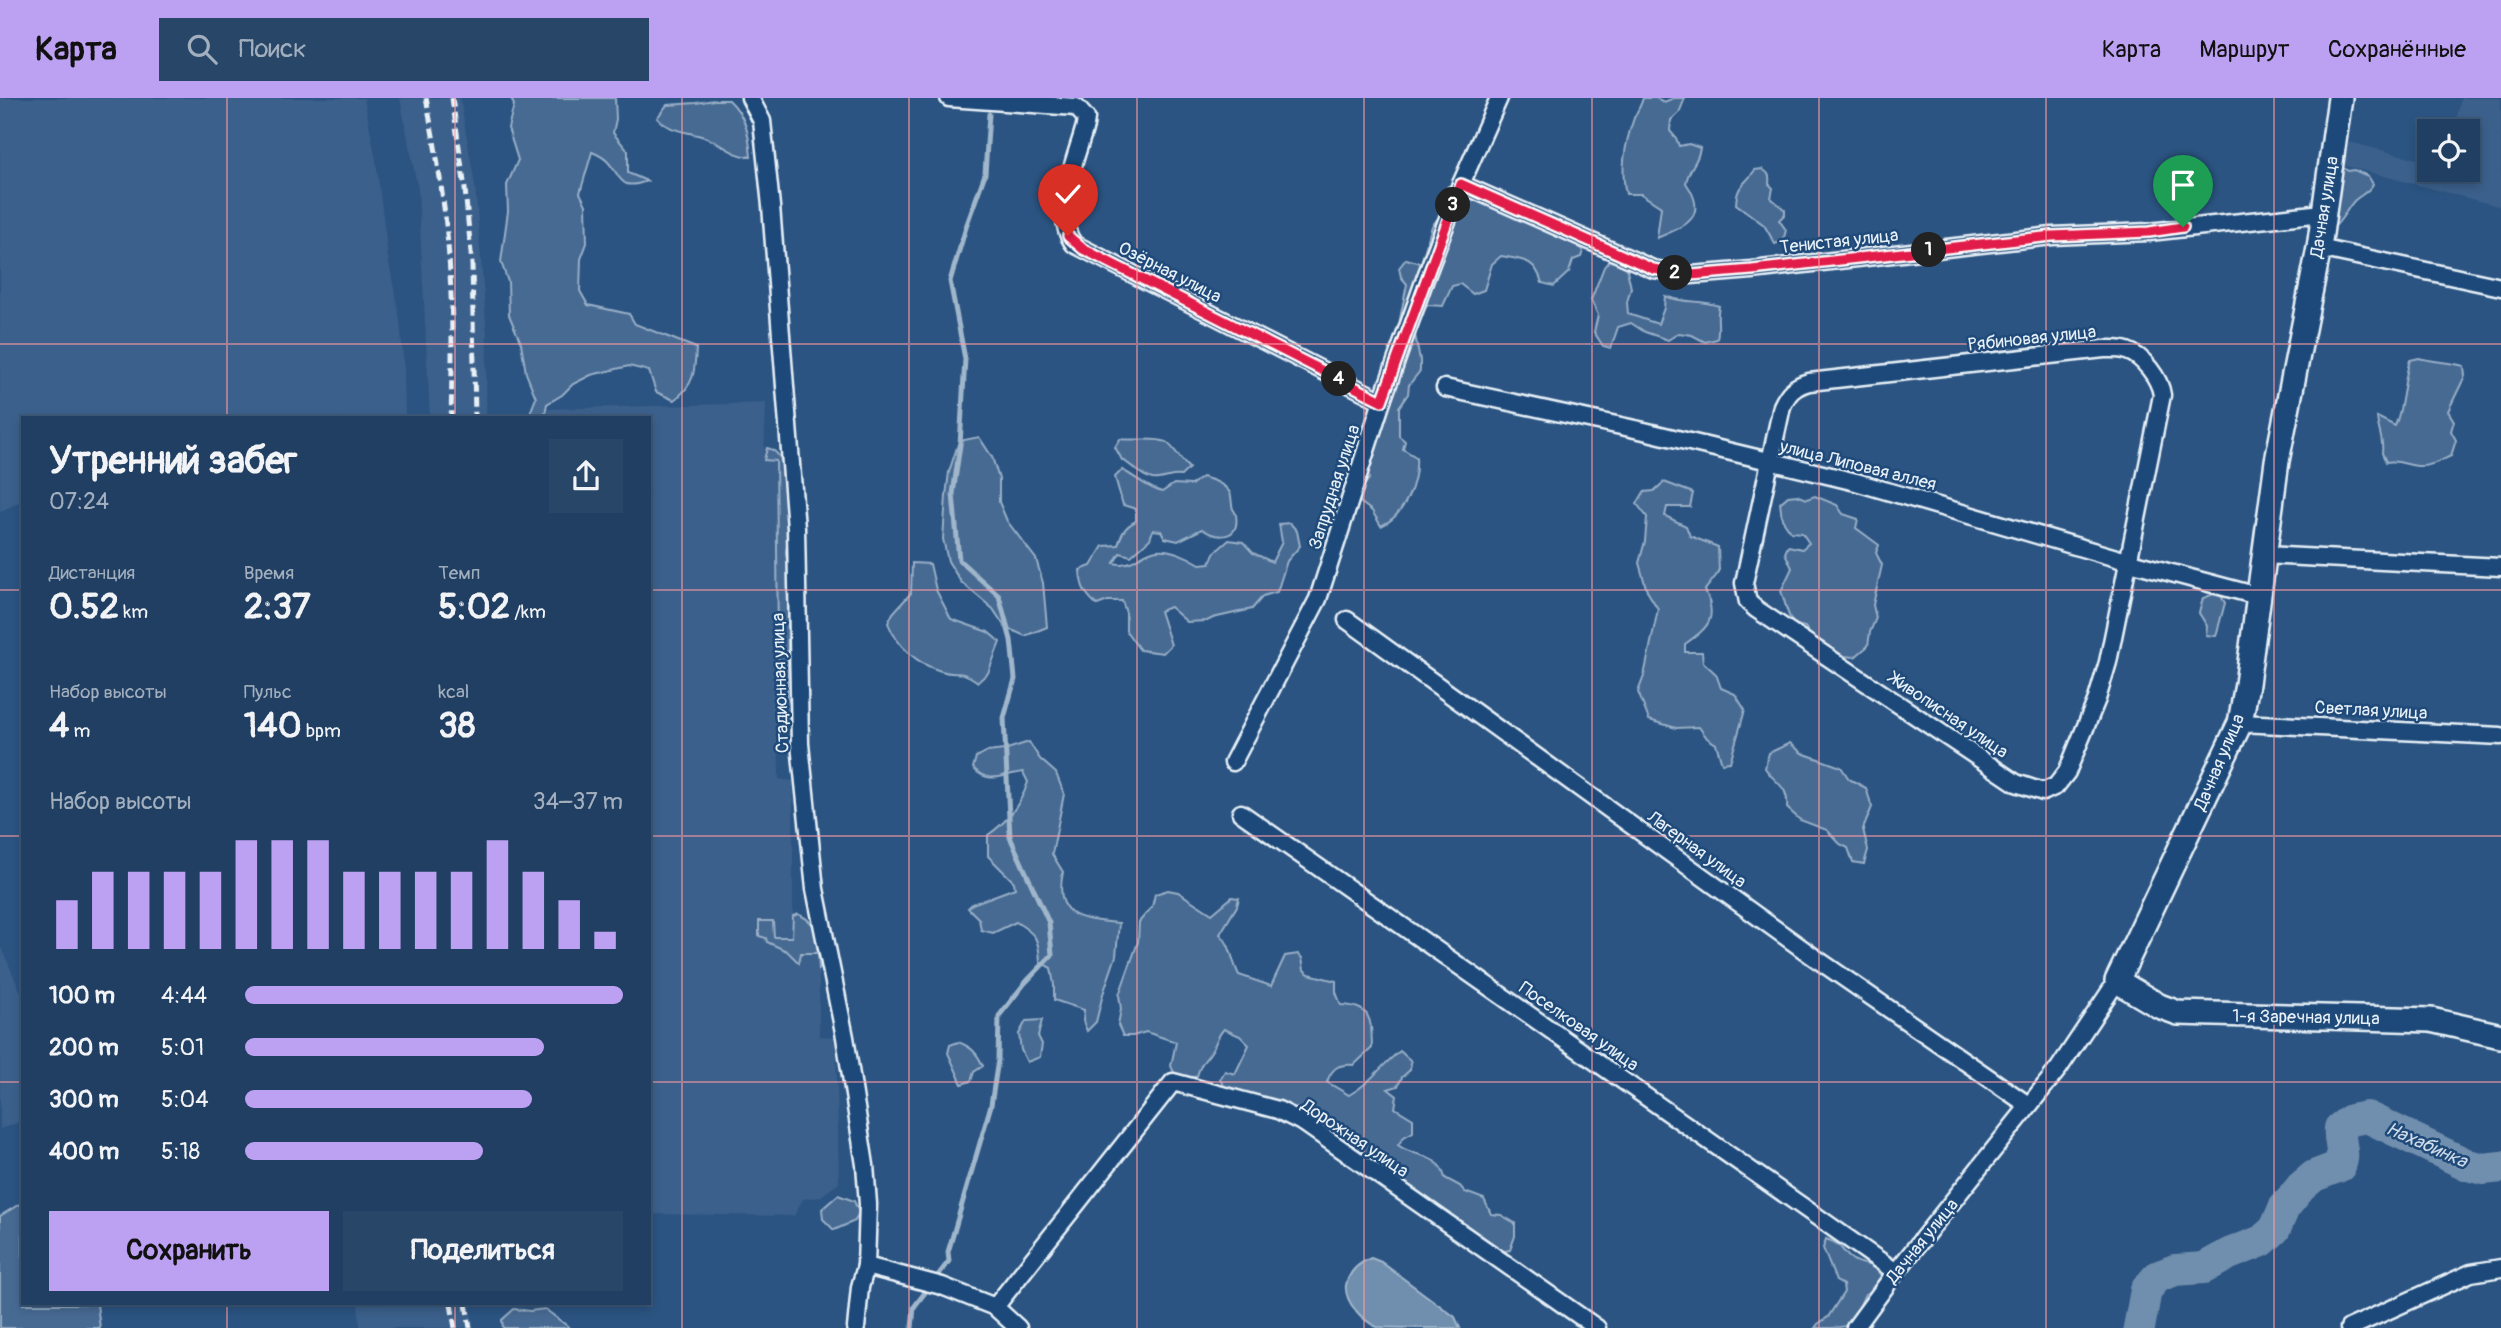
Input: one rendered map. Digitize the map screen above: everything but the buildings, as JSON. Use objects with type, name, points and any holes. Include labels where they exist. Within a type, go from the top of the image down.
[{"type":"street","name":"Стадионная улица","points":[[750,98],[762,121],[765,141],[790,438],[796,528],[800,744],[815,889],[852,1072],[865,1165],[868,1204],[866,1266],[860,1287],[856,1328]]},
{"type":"street","name":"Озёрная улица","points":[[949,98],[1076,107],[1086,118],[1064,215],[1064,227],[1074,244],[1382,401]]},
{"type":"street","name":"Запрудная улица","points":[[1233,762],[1318,599],[1382,401],[1461,184],[1499,98]]},
{"type":"street","name":"Дачная улица","points":[[1855,1328],[1896,1272],[2059,1068],[2117,981],[2239,723],[2247,684],[2277,461],[2319,248],[2340,98]]},
{"type":"street","name":"Тенистая улица","points":[[1461,184],[1643,265],[1671,273],[1691,275],[2052,236],[2149,232],[2323,213]]},
{"type":"street","points":[[2319,248],[2501,287]]},
{"type":"street","name":"Рябиновая улица","points":[[1770,461],[1782,406],[1788,393],[1797,385],[2091,351],[2126,350],[2141,359],[2158,380],[2162,395],[2130,562]]},
{"type":"street","name":"улица Липовая аллея","points":[[1445,388],[1770,461],[1966,513],[2130,562],[2258,596]]},
{"type":"street","name":"Живописная улица","points":[[1770,461],[1744,583],[1748,601],[1756,609],[2016,783],[2035,790],[2043,792],[2063,780],[2085,731],[2108,662],[2130,562]]},
{"type":"street","points":[[2264,555],[2501,567]]},
{"type":"street","name":"Лагерная улица","points":[[1347,620],[1811,955],[2028,1105]]},
{"type":"street","name":"Светлая улица","points":[[2239,723],[2501,736]]},
{"type":"street","name":"Поселковая улица","points":[[1241,813],[1896,1272]]},
{"type":"street","name":"1-я Заречная улица","points":[[2117,981],[2159,1006],[2178,1013],[2431,1020],[2501,1036]]},
{"type":"street","name":"Дорожная улица","points":[[995,1307],[1173,1082],[1278,1110],[1304,1124],[1597,1328]]},
{"type":"street","points":[[866,1266],[942,1286],[995,1307],[1017,1328]]},
{"type":"street","points":[[2349,1328],[2471,1273],[2501,1268]]},
{"type":"shaded area","points":[[0,98],[364,98],[400,320],[405,416],[21,416],[21,501],[0,512]]},
{"type":"shaded area","points":[[400,98],[460,98],[475,185],[487,334],[486,416],[430,416],[418,190]]},
{"type":"shaded area","points":[[511,98],[615,98],[616,119],[613,133],[628,151],[628,173],[647,181],[631,185],[622,181],[607,161],[592,152],[580,193],[586,205],[587,243],[581,259],[580,291],[588,305],[629,314],[635,324],[696,348],[692,378],[686,389],[674,400],[656,392],[649,371],[629,366],[591,375],[573,384],[547,404],[544,416],[529,416],[536,398],[526,373],[521,343],[509,315],[508,282],[501,262],[508,211],[507,185],[518,160],[508,128],[514,105]]},
{"type":"shaded area","points":[[1643,98],[1656,98],[1664,102],[1685,98],[1679,113],[1671,120],[1670,131],[1679,146],[1689,144],[1700,148],[1686,183],[1693,194],[1695,212],[1685,224],[1657,238],[1661,207],[1641,194],[1626,194],[1624,185],[1626,146]]},
{"type":"shaded area","points":[[2461,98],[2501,98],[2501,207],[2342,165],[2349,142],[2417,159],[2417,182],[2480,182],[2480,119],[2457,119]]},
{"type":"shaded area","points":[[729,100],[739,112],[748,133],[751,157],[738,154],[704,137],[673,129],[657,118],[667,105]]},
{"type":"shaded area","points":[[2341,166],[2348,171],[2354,170],[2368,176],[2373,184],[2353,203],[2336,225],[2329,222]]},
{"type":"shaded area","points":[[1762,169],[1769,175],[1769,184],[1773,188],[1771,198],[1785,210],[1779,220],[1786,230],[1783,241],[1775,244],[1764,225],[1736,204],[1742,185],[1755,170]]},
{"type":"shaded area","points":[[1460,184],[1575,243],[1583,251],[1581,257],[1573,260],[1569,272],[1554,286],[1542,283],[1536,269],[1527,262],[1501,256],[1492,264],[1484,290],[1473,294],[1460,284],[1452,286],[1443,306],[1427,305],[1415,335],[1420,371],[1409,385],[1408,394],[1399,407],[1399,436],[1405,441],[1403,449],[1416,457],[1415,477],[1403,507],[1381,526],[1372,511],[1360,502],[1359,492],[1369,479],[1367,464],[1378,440],[1375,427],[1401,352],[1398,329],[1407,284],[1401,277],[1399,268],[1406,259],[1421,263],[1432,226],[1442,213],[1448,186]]},
{"type":"shaded area","points":[[1612,257],[1625,261],[1631,288],[1627,302],[1628,314],[1658,324],[1665,296],[1712,304],[1719,306],[1717,339],[1705,342],[1692,335],[1679,333],[1668,340],[1645,332],[1631,323],[1618,327],[1611,348],[1603,346],[1594,332],[1598,315],[1591,300],[1604,267]]},
{"type":"shaded area","points":[[2419,358],[2464,366],[2465,376],[2448,411],[2454,421],[2451,431],[2456,440],[2451,456],[2426,466],[2386,462],[2382,453],[2377,417],[2395,426],[2410,360]]},
{"type":"shaded area","points":[[766,403],[764,458],[777,460],[779,779],[793,781],[793,938],[819,952],[819,1036],[836,1037],[839,1183],[820,1197],[803,1199],[794,1216],[651,1214],[651,416],[542,416],[542,409]]},
{"type":"shaded area","points":[[979,437],[992,457],[999,479],[999,502],[1007,521],[1036,559],[1043,583],[1047,627],[1025,636],[1005,627],[993,609],[961,582],[948,561],[943,539],[949,472],[959,441]]},
{"type":"shaded area","points":[[1120,439],[1166,442],[1189,468],[1181,476],[1148,478],[1122,460],[1115,447]]},
{"type":"shaded area","points":[[767,448],[780,458],[786,476],[789,538],[786,552],[790,577],[787,591],[790,601],[787,696],[792,709],[784,725],[779,726],[776,461],[764,460]]},
{"type":"shaded area","points":[[1122,470],[1162,492],[1174,484],[1191,485],[1202,477],[1216,482],[1230,493],[1236,523],[1231,533],[1226,535],[1214,535],[1202,529],[1178,541],[1165,538],[1161,531],[1153,530],[1150,539],[1131,556],[1120,553],[1114,563],[1131,562],[1151,551],[1168,550],[1200,564],[1210,563],[1214,553],[1229,540],[1243,542],[1253,553],[1272,562],[1282,542],[1279,524],[1290,523],[1297,531],[1300,546],[1287,561],[1277,592],[1263,596],[1252,609],[1207,621],[1187,622],[1170,607],[1160,611],[1171,645],[1163,653],[1140,650],[1126,631],[1126,613],[1122,601],[1108,601],[1097,605],[1084,589],[1080,576],[1080,570],[1091,566],[1103,546],[1118,545],[1124,531],[1136,521],[1136,509],[1123,505],[1115,477]]},
{"type":"shaded area","points":[[1664,482],[1693,493],[1690,507],[1667,507],[1665,516],[1686,526],[1690,536],[1718,547],[1719,572],[1705,590],[1711,608],[1709,622],[1685,644],[1685,652],[1702,652],[1703,662],[1716,674],[1721,688],[1735,694],[1745,710],[1730,762],[1722,763],[1716,744],[1707,738],[1699,727],[1676,728],[1649,720],[1638,692],[1658,609],[1647,591],[1639,563],[1645,541],[1647,517],[1637,504],[1644,492],[1654,491]]},
{"type":"shaded area","points":[[1797,495],[1807,499],[1815,496],[1837,505],[1843,514],[1858,519],[1856,528],[1879,545],[1876,553],[1882,565],[1873,605],[1876,618],[1868,646],[1855,657],[1826,650],[1805,627],[1793,624],[1787,612],[1781,591],[1792,568],[1785,553],[1788,546],[1802,549],[1809,543],[1802,533],[1791,532],[1782,519],[1780,503],[1788,496]]},
{"type":"shaded area","points":[[912,563],[930,564],[936,590],[951,619],[988,632],[1000,642],[988,673],[978,682],[966,675],[947,673],[924,664],[902,646],[892,631],[888,623],[893,613],[911,593]]},
{"type":"shaded area","points":[[2214,594],[2221,596],[2225,603],[2216,636],[2206,635],[2207,626],[2199,613],[2203,598]]},
{"type":"shaded area","points":[[1029,742],[1040,759],[1056,773],[1064,794],[1052,854],[1063,872],[1062,900],[1074,914],[1083,918],[1119,923],[1116,956],[1096,1022],[1087,1031],[1083,1021],[1084,1010],[1054,1000],[1051,968],[1040,962],[1039,948],[1032,934],[1016,922],[993,933],[981,930],[979,919],[968,908],[972,904],[1015,888],[1014,882],[988,856],[988,835],[1012,812],[1028,782],[1023,772],[996,778],[984,776],[973,768],[976,757]]},
{"type":"shaded area","points":[[1790,743],[1802,753],[1841,767],[1849,779],[1866,788],[1872,807],[1863,829],[1868,850],[1864,864],[1853,862],[1848,848],[1840,844],[1827,830],[1800,820],[1787,808],[1784,790],[1765,768],[1769,753]]},
{"type":"shaded area","points":[[1168,890],[1178,892],[1212,914],[1232,897],[1239,898],[1220,934],[1227,943],[1239,975],[1271,986],[1285,956],[1298,954],[1302,958],[1304,970],[1309,974],[1336,981],[1336,992],[1341,1005],[1352,1006],[1365,1012],[1370,1024],[1372,1048],[1354,1065],[1337,1068],[1327,1082],[1349,1095],[1364,1085],[1400,1051],[1411,1061],[1410,1070],[1402,1077],[1398,1086],[1388,1089],[1397,1096],[1395,1108],[1413,1119],[1413,1132],[1404,1137],[1398,1145],[1432,1160],[1442,1170],[1445,1178],[1465,1192],[1484,1199],[1491,1214],[1501,1215],[1515,1223],[1515,1236],[1510,1250],[1499,1252],[1371,1164],[1365,1153],[1228,1093],[1220,1079],[1225,1071],[1235,1074],[1249,1045],[1240,1036],[1224,1029],[1202,1063],[1197,1076],[1189,1080],[1176,1077],[1171,1066],[1176,1042],[1146,1032],[1123,1036],[1118,1025],[1121,1009],[1119,995],[1138,942],[1139,922],[1152,907],[1155,894]]},
{"type":"shaded area","points":[[798,914],[812,924],[818,936],[822,951],[819,969],[818,953],[801,953],[799,963],[787,951],[759,936],[759,921],[773,921],[774,937],[792,937],[793,916]]},
{"type":"shaded area","points":[[0,945],[21,992],[21,1122],[0,1129]]},
{"type":"shaded area","points":[[1042,1020],[1038,1036],[1042,1044],[1040,1057],[1027,1062],[1021,1050],[1019,1034],[1026,1021]]},
{"type":"shaded area","points":[[958,1042],[974,1051],[983,1066],[974,1072],[971,1081],[962,1084],[948,1053],[950,1045]]},
{"type":"shaded area","points":[[838,1195],[854,1201],[859,1212],[855,1221],[834,1230],[823,1219],[822,1209]]},
{"type":"shaded area","points":[[21,1203],[21,1305],[97,1305],[100,1328],[0,1328],[0,1216]]},
{"type":"shaded area","points":[[1826,1239],[1840,1246],[1853,1260],[1872,1266],[1882,1277],[1877,1290],[1865,1294],[1849,1324],[1815,1328],[1828,1317],[1844,1292],[1843,1285],[1836,1281],[1823,1248]]},
{"type":"shaded area","points":[[1371,1258],[1381,1262],[1455,1317],[1460,1328],[1377,1327],[1366,1320],[1351,1304],[1346,1285],[1355,1268]]},
{"type":"shaded area","points":[[358,1305],[470,1305],[474,1328],[360,1328]]},
{"type":"shaded area","points":[[514,1309],[545,1309],[570,1328],[503,1328],[502,1320]]},
{"type":"waterway","points":[[912,1328],[914,1307],[949,1261],[948,1252],[991,1105],[998,1060],[999,1016],[1052,955],[1049,923],[1010,837],[1004,718],[1015,679],[1011,640],[999,596],[959,560],[953,494],[960,445],[965,359],[950,281],[985,174],[989,114]]},
{"type":"waterway","name":"Нахабинка","points":[[2139,1328],[2146,1290],[2157,1277],[2175,1270],[2204,1268],[2229,1254],[2262,1241],[2275,1229],[2284,1208],[2301,1187],[2314,1176],[2340,1166],[2340,1128],[2351,1120],[2367,1117],[2468,1165],[2483,1169],[2501,1167]]},
{"type":"railway","points":[[426,98],[446,221],[452,334],[451,416]]},
{"type":"railway","points":[[452,98],[472,264],[475,416]]},
{"type":"railway","points":[[451,1305],[455,1328]]},
{"type":"railway","points":[[466,1305],[470,1328]]},
{"type":"route","points":[[1068,236],[1074,244],[1083,249],[1382,401],[1461,184],[1653,269],[1691,275],[2052,236],[2149,232],[2183,227]]}]
